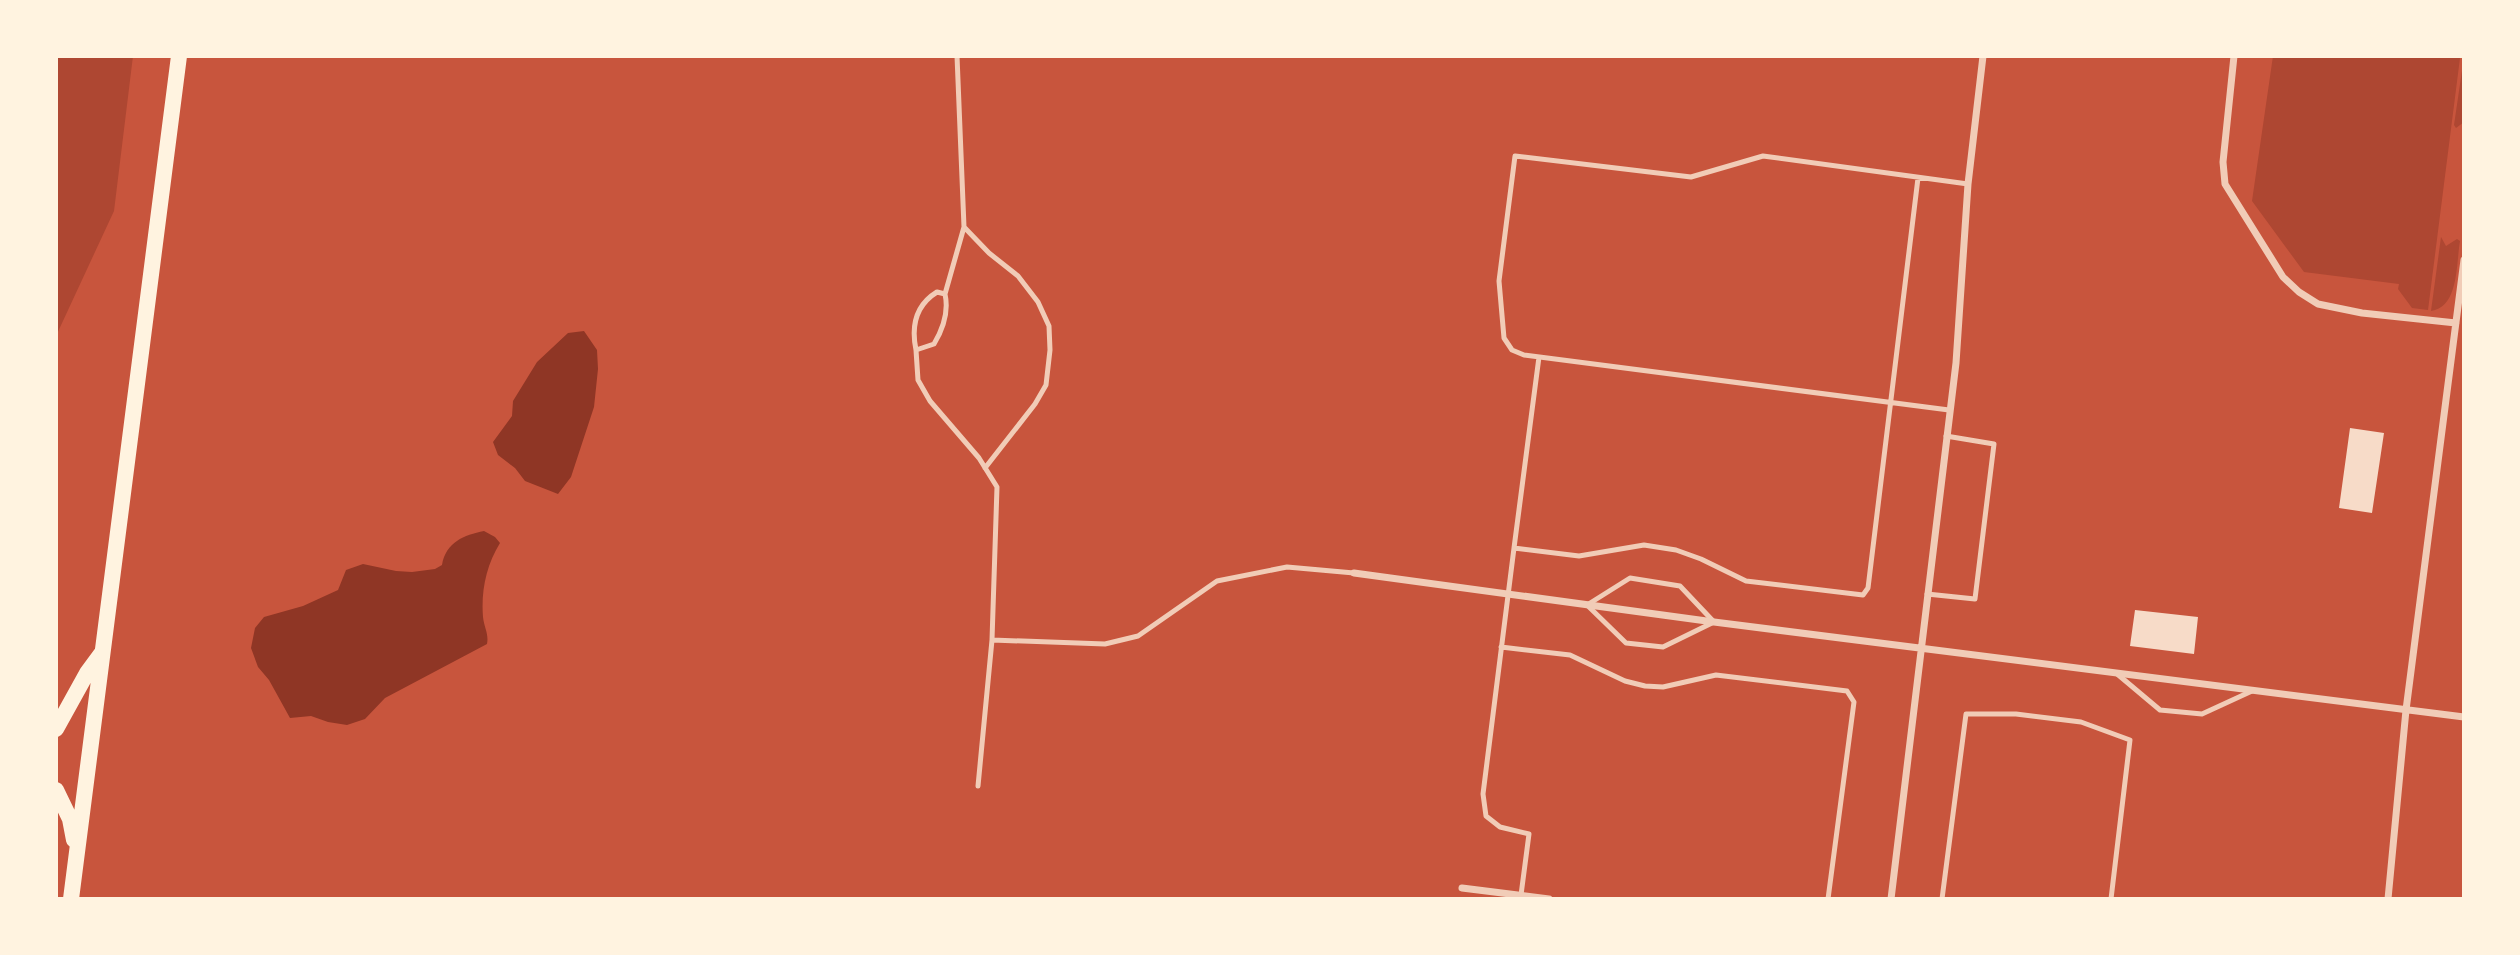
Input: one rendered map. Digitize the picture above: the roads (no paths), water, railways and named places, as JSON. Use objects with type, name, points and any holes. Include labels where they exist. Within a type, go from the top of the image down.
[{"type":"main road","points":[[71,899],[179,56]]},
{"type":"main road","points":[[56,729],[103,652]]},
{"type":"main road","points":[[56,790],[70,819],[76,866]]},
{"type":"street","points":[[1891,899],[1956,363],[1968,184],[1983,56]]},
{"type":"street","points":[[2234,56],[2223,162],[2225,184],[2283,277],[2298,292],[2318,304],[2362,313],[2456,323]]},
{"type":"street","points":[[2388,899],[2406,710],[2464,260]]},
{"type":"street","points":[[1354,573],[1920,649],[2464,717]]},
{"type":"street","points":[[1462,888],[1549,899]]},
{"type":"lane","points":[[916,350],[934,344],[942,331],[947,305],[945,294],[964,227],[957,56]]},
{"type":"lane","points":[[1949,410],[1524,355],[1512,350],[1504,338],[1499,281],[1516,156],[1691,177],[1763,156],[1968,184]]},
{"type":"lane","points":[[1514,548],[1579,556],[1644,545],[1676,550],[1746,581],[1863,595],[1868,589],[1918,178]]},
{"type":"lane","points":[[964,227],[989,253],[1018,276],[1038,302],[1049,326],[1050,350],[1046,385],[1035,404],[985,468]]},
{"type":"lane","points":[[945,294],[937,292],[925,300],[916,316],[913,335],[918,380],[930,401],[985,468],[997,487],[992,640],[978,786]]},
{"type":"lane","points":[[1521,895],[1529,834],[1500,827],[1486,816],[1483,794],[1539,357]]},
{"type":"lane","points":[[1927,594],[1975,599],[1994,444],[1946,436]]},
{"type":"lane","points":[[992,640],[1105,645],[1138,636],[1217,581],[1287,567],[1354,573]]},
{"type":"lane","points":[[1630,578],[1680,586],[1714,622],[1663,647],[1626,643],[1587,605],[1630,578]]},
{"type":"lane","points":[[1501,647],[1570,655],[1625,681],[1645,687],[1662,687],[1716,675],[1847,691],[1854,702],[1828,899]]},
{"type":"lane","points":[[2116,673],[2160,710],[2202,714],[2256,690]]},
{"type":"lane","points":[[1942,899],[1966,714],[2016,714],[2081,722],[2130,740],[2111,899]]}]
